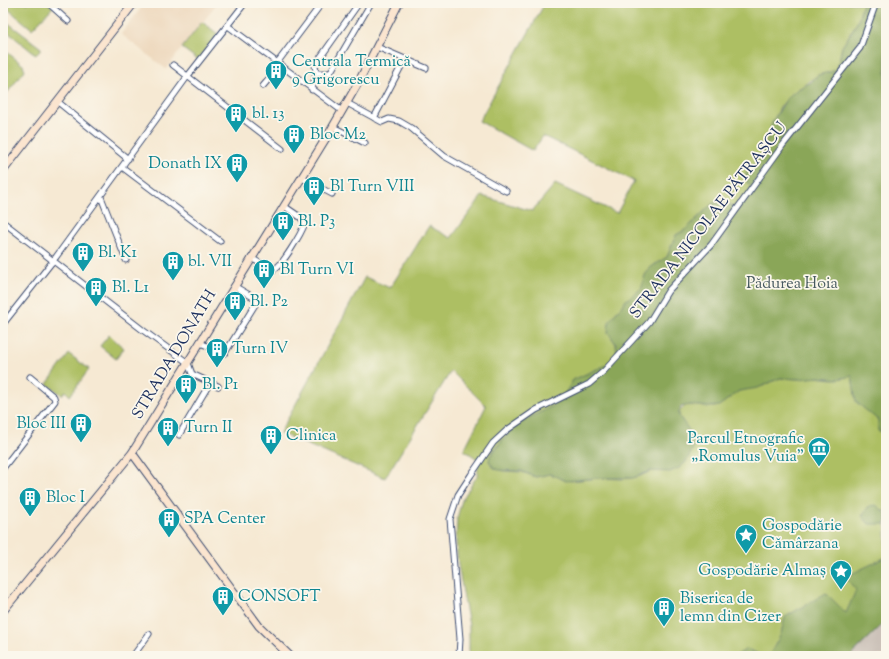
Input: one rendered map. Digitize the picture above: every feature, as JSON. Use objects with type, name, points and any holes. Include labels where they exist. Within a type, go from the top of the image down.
[{"type":"main road","points":[[3,171],[134,3]]},
{"type":"main road","name":"STRADA DONATH","points":[[3,611],[132,453],[347,103],[400,3]]},
{"type":"main road","points":[[132,453],[259,626],[290,656]]},
{"type":"street","points":[[48,3],[68,20]]},
{"type":"street","points":[[3,324],[53,261],[187,77],[245,3]]},
{"type":"street","points":[[263,86],[322,3]]},
{"type":"street","points":[[312,90],[316,73],[316,65],[359,3]]},
{"type":"street","points":[[316,73],[330,73],[371,3]]},
{"type":"street","name":"STRADA NICOLAE PĂTRAȘCU","points":[[459,656],[460,639],[450,519],[458,495],[493,443],[506,430],[536,410],[589,384],[604,371],[649,322],[668,291],[711,245],[783,145],[860,48],[876,3]]},
{"type":"street","points":[[228,26],[342,111]]},
{"type":"street","points":[[377,47],[426,68]]},
{"type":"street","points":[[374,118],[405,59]]},
{"type":"street","points":[[173,66],[282,149]]},
{"type":"street","points":[[58,102],[128,159]]},
{"type":"street","points":[[347,103],[382,122],[389,119],[400,121],[411,128],[444,156],[506,191]]},
{"type":"street","points":[[333,126],[365,143]]},
{"type":"street","points":[[122,167],[220,241]]},
{"type":"street","points":[[302,178],[332,194]]},
{"type":"street","points":[[100,197],[126,260]]},
{"type":"street","points":[[251,258],[272,270],[280,265],[302,231],[304,223],[300,216],[284,206]]},
{"type":"street","points":[[3,222],[144,331],[188,363],[192,374],[218,386]]},
{"type":"street","points":[[200,343],[225,353],[258,300],[234,286]]},
{"type":"street","points":[[3,468],[55,401],[54,397],[30,377]]},
{"type":"street","points":[[179,435],[207,388]]},
{"type":"street","points":[[132,656],[149,634]]},
{"type":"shaded area","points":[[145,3],[217,3],[203,22],[218,34],[198,60],[182,48],[166,69],[121,34]]},
{"type":"shaded area","points":[[886,621],[886,656],[850,656],[864,643]]},
{"type":"green space","points":[[3,3],[48,3],[53,7],[32,29],[3,5]]},
{"type":"green space","points":[[545,3],[863,3],[858,21],[842,47],[837,70],[818,75],[790,95],[781,106],[774,119],[767,142],[759,159],[749,169],[751,186],[748,198],[736,207],[727,203],[713,203],[685,230],[676,235],[667,257],[655,264],[641,289],[617,311],[608,332],[616,344],[618,353],[608,364],[573,380],[561,400],[553,406],[527,419],[508,434],[492,452],[489,461],[494,468],[503,471],[522,472],[536,477],[550,474],[571,481],[598,478],[623,479],[638,477],[651,471],[679,468],[686,462],[694,440],[679,416],[679,412],[686,405],[715,407],[739,391],[763,386],[780,378],[843,378],[886,358],[886,621],[850,656],[469,656],[469,626],[458,565],[456,541],[457,518],[462,500],[477,476],[479,460],[464,450],[486,406],[451,371],[385,478],[280,433],[365,277],[390,288],[429,226],[451,238],[482,196],[532,211],[555,184],[617,213],[634,181],[543,136],[533,151],[479,121]]},
{"type":"green space","name":"Pădurea Hoia","points":[[863,3],[886,3],[886,433],[878,431],[878,420],[856,402],[852,376],[838,379],[819,377],[799,379],[780,378],[758,388],[739,391],[719,406],[709,407],[690,405],[681,407],[679,416],[693,436],[695,445],[686,462],[679,468],[670,472],[651,471],[633,478],[598,478],[566,481],[550,474],[536,477],[521,471],[498,470],[494,468],[489,461],[490,456],[511,430],[527,419],[553,406],[561,400],[573,380],[608,364],[617,353],[616,344],[608,332],[609,322],[626,300],[641,289],[645,275],[651,267],[667,257],[676,235],[685,230],[713,203],[722,202],[736,207],[748,198],[751,186],[747,183],[746,173],[759,159],[767,142],[772,123],[787,98],[798,89],[811,82],[818,75],[837,70],[842,47],[858,21]]},
{"type":"green space","points":[[3,19],[41,48],[41,50],[36,55],[3,28]]},
{"type":"green space","points":[[202,22],[218,34],[198,60],[182,48]]},
{"type":"green space","points":[[3,49],[23,65],[25,70],[7,93],[3,90]]},
{"type":"green space","points":[[109,335],[124,348],[116,359],[100,346]]},
{"type":"green space","points":[[69,354],[89,369],[70,396],[65,391],[62,395],[47,384]]},
{"type":"green space","points":[[876,505],[886,513],[886,524],[869,524],[862,516],[869,506]]},
{"type":"green space","points":[[886,557],[886,621],[850,656],[769,656],[781,634],[785,617],[826,593],[846,613],[856,590],[845,577]]},
{"type":"green space","points":[[747,649],[757,653],[758,656],[735,656]]},
{"type":"place","name":"Centrala Termică 9 Grigorescu","points":[[276,90]]},
{"type":"place","name":"bl. 13","points":[[236,134]]},
{"type":"place","name":"Bloc M2","points":[[294,154]]},
{"type":"place","name":"Donath IX","points":[[237,184]]},
{"type":"place","name":"Bl Turn VIII","points":[[314,206]]},
{"type":"place","name":"Bl. P3","points":[[283,242]]},
{"type":"place","name":"Bl. K1","points":[[83,272]]},
{"type":"place","name":"bl. VII","points":[[173,282]]},
{"type":"place","name":"Bl Turn VI","points":[[264,290]]},
{"type":"place","name":"Bl. L1","points":[[96,308]]},
{"type":"place","name":"Bl. P2","points":[[235,322]]},
{"type":"place","name":"Turn IV","points":[[217,368]]},
{"type":"place","name":"Bl. P1","points":[[186,404]]},
{"type":"place","name":"Bloc III","points":[[81,444]]},
{"type":"place","name":"Turn II","points":[[168,448]]},
{"type":"place","name":"Clinica","points":[[271,456]]},
{"type":"place","name":"Parcul Etnografic „Romulus Vuia”","points":[[819,468]]},
{"type":"place","name":"Bloc I","points":[[30,518]]},
{"type":"place","name":"SPA Center","points":[[169,538]]},
{"type":"place","name":"Gospodărie Cămârzana","points":[[746,554]]},
{"type":"place","name":"Gospodărie Almaș","points":[[841,590]]},
{"type":"place","name":"CONSOFT","points":[[223,616]]},
{"type":"place","name":"Biserica de lemn din Cizer","points":[[664,628]]}]
